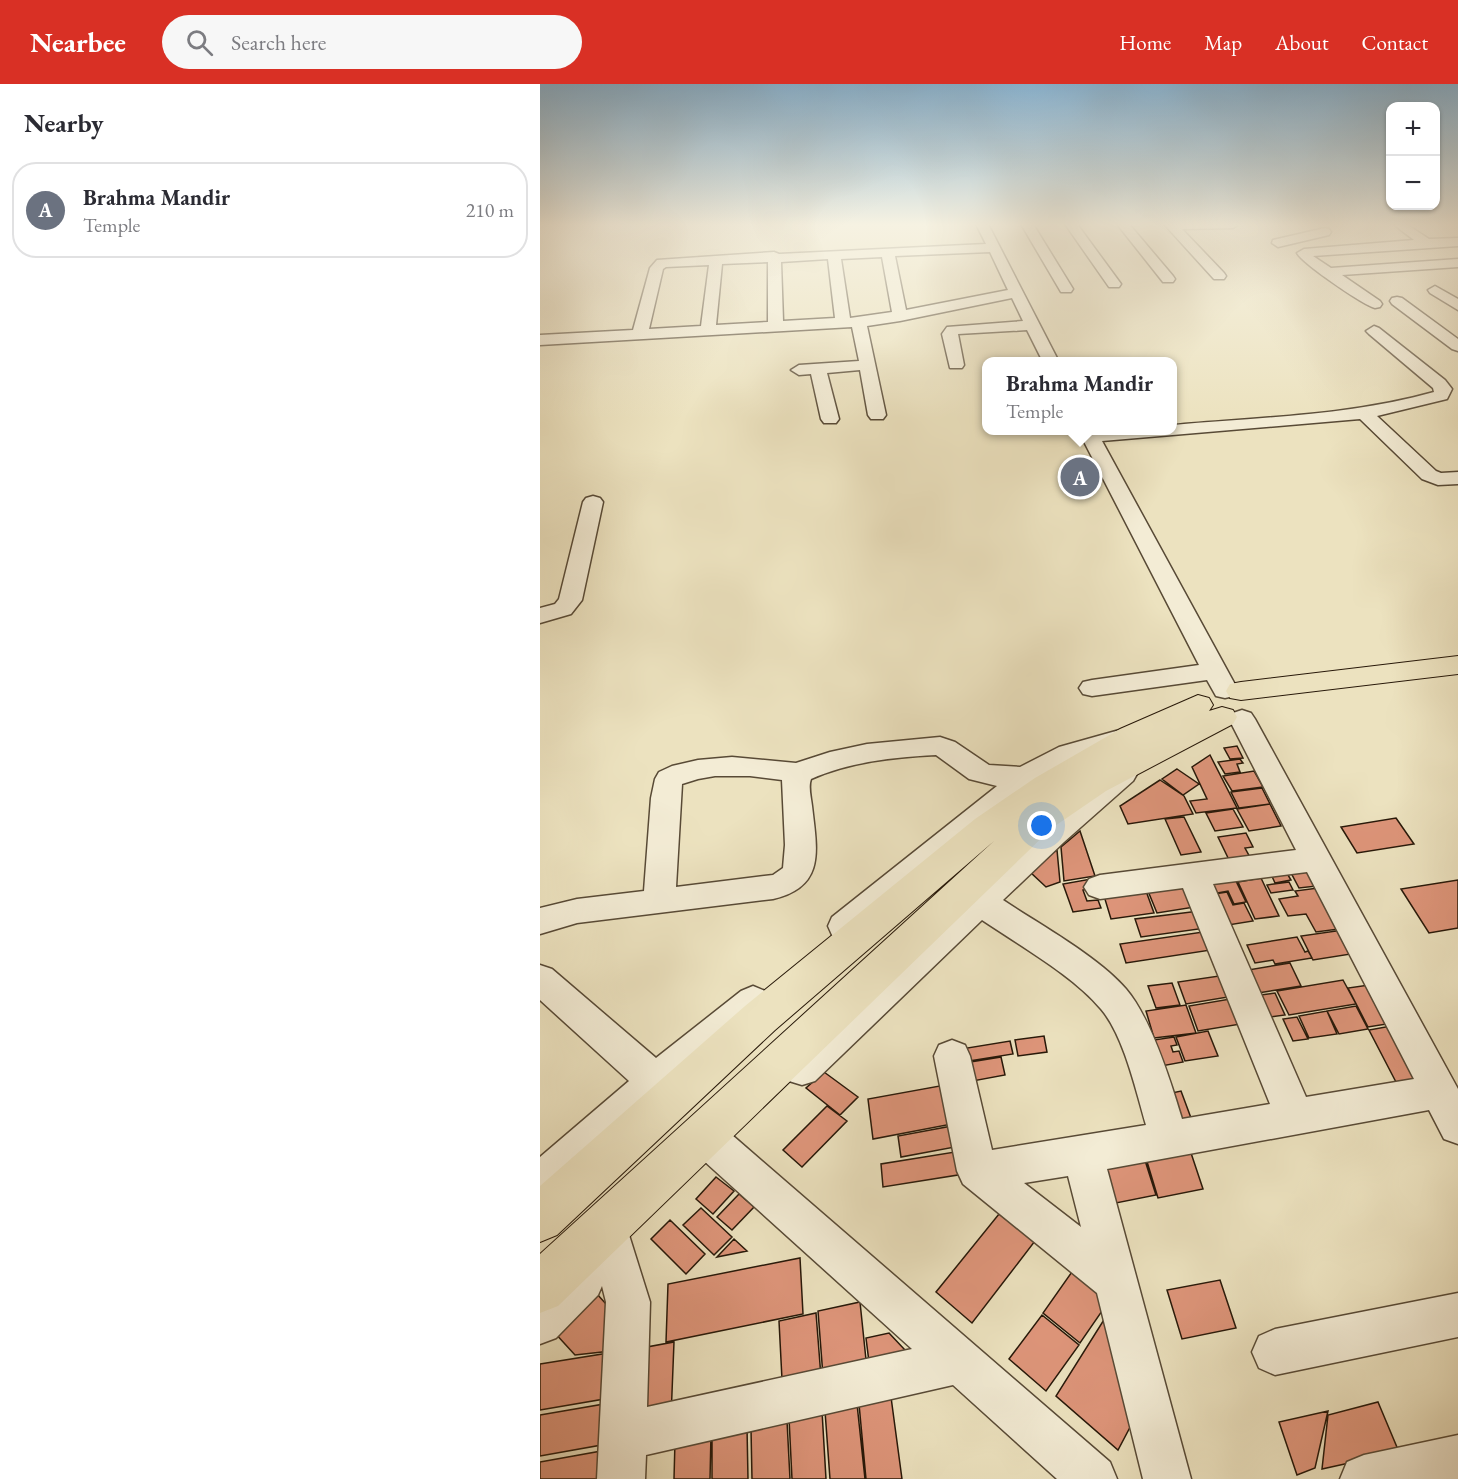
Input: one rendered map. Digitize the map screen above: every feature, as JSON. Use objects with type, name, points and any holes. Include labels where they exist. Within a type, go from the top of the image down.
[{"type":"main road","points":[[540,1218],[760,1018],[987,828],[1047,786],[1135,748],[1230,700],[1458,665]]},
{"type":"main road","points":[[1230,700],[1458,687]]},
{"type":"main road","points":[[540,1288],[1040,819],[1094,783],[1135,748]]},
{"type":"street","points":[[640,334],[652,289]]},
{"type":"street","points":[[708,331],[713,289]]},
{"type":"street","points":[[775,289],[776,327]]},
{"type":"street","points":[[843,289],[866,365],[877,415]]},
{"type":"street","points":[[895,289],[900,316]]},
{"type":"street","points":[[1014,289],[1048,357]]},
{"type":"street","points":[[1353,289],[1375,304]]},
{"type":"street","points":[[1435,290],[1458,306]]},
{"type":"street","points":[[540,340],[851,322],[900,316],[1016,293]]},
{"type":"street","points":[[1398,301],[1448,354],[1414,363]]},
{"type":"street","points":[[956,365],[950,334],[952,330],[1032,324]]},
{"type":"street","points":[[1177,430],[1364,413],[1441,395],[1443,389],[1439,384],[1374,331]]},
{"type":"street","points":[[799,370],[866,365]]},
{"type":"street","points":[[818,369],[830,419]]},
{"type":"street","points":[[1364,413],[1429,475],[1438,478],[1458,478]]},
{"type":"street","points":[[1090,435],[1458,1126]]},
{"type":"street","points":[[540,616],[563,609],[570,600],[593,502]]},
{"type":"street","points":[[1092,688],[1230,700]]},
{"type":"street","points":[[659,901],[665,798],[669,779],[689,771],[744,766],[769,767],[798,773],[811,766],[845,758],[939,746],[951,750],[977,771],[991,776],[1025,777]]},
{"type":"street","points":[[540,1183],[655,1081],[1025,777],[1069,753],[1135,748]]},
{"type":"street","points":[[540,1322],[718,1148],[1053,834],[1135,748]]},
{"type":"street","points":[[540,921],[577,910],[785,884],[794,877],[800,861],[795,783],[798,773]]},
{"type":"street","points":[[1100,887],[1316,859]]},
{"type":"street","points":[[1193,875],[1296,1117]]},
{"type":"street","points":[[981,902],[1085,973],[1113,998],[1124,1014],[1149,1074],[1169,1140]]},
{"type":"street","points":[[540,979],[655,1081]]},
{"type":"street","points":[[952,1056],[978,1171],[1116,1281]]},
{"type":"street","points":[[978,1171],[1083,1155],[1439,1091]]},
{"type":"street","points":[[718,1148],[1093,1479]]},
{"type":"street","points":[[1083,1155],[1167,1479]]},
{"type":"street","points":[[614,1250],[628,1302],[622,1458],[959,1361]]},
{"type":"street","points":[[1275,1353],[1458,1315]]},
{"type":"street","points":[[1364,1479],[1458,1459]]},
{"type":"building","points":[[1086,468],[1092,484],[1071,485],[1065,469]]},
{"type":"building","points":[[1237,746],[1243,758],[1230,759],[1224,748]]},
{"type":"building","points":[[1210,755],[1237,808],[1196,813],[1190,801],[1207,799],[1192,767]]},
{"type":"building","points":[[1240,759],[1243,763],[1237,764],[1240,772],[1225,774],[1218,762]]},
{"type":"building","points":[[1177,769],[1199,784],[1183,795],[1162,779]]},
{"type":"building","points":[[1254,771],[1263,787],[1232,791],[1223,776]]},
{"type":"building","points":[[1160,780],[1184,796],[1193,814],[1128,824],[1120,806]]},
{"type":"building","points":[[1262,788],[1270,804],[1239,808],[1231,792]]},
{"type":"building","points":[[1270,804],[1281,826],[1249,831],[1237,809]]},
{"type":"building","points":[[1233,809],[1243,827],[1215,831],[1206,813]]},
{"type":"building","points":[[1184,817],[1201,852],[1181,855],[1165,819]]},
{"type":"building","points":[[1396,818],[1414,844],[1357,853],[1341,827]]},
{"type":"building","points":[[1080,831],[1095,876],[1064,881],[1061,847]]},
{"type":"building","points":[[1246,833],[1253,847],[1245,848],[1252,861],[1231,864],[1218,837]]},
{"type":"building","points":[[1057,850],[1060,882],[1046,887],[1029,871]]},
{"type":"building","points":[[1307,867],[1317,886],[1299,888],[1289,869]]},
{"type":"building","points":[[1285,870],[1291,880],[1275,883],[1270,872]]},
{"type":"building","points":[[1261,878],[1279,916],[1255,919],[1238,882]]},
{"type":"building","points":[[1091,879],[1094,888],[1083,890],[1087,901],[1098,900],[1101,908],[1073,912],[1063,884]]},
{"type":"building","points":[[1235,879],[1246,902],[1234,904],[1228,891],[1212,894],[1207,883]]},
{"type":"building","points":[[1458,880],[1458,928],[1429,933],[1401,889]]},
{"type":"building","points":[[1289,882],[1293,890],[1271,893],[1267,885]]},
{"type":"building","points":[[1191,884],[1201,906],[1157,913],[1148,891]]},
{"type":"building","points":[[1318,888],[1339,929],[1316,932],[1306,914],[1288,916],[1279,899],[1298,896],[1295,891]]},
{"type":"building","points":[[1146,891],[1154,913],[1111,919],[1104,896]]},
{"type":"building","points":[[1227,892],[1233,905],[1244,903],[1253,921],[1222,926],[1208,895]]},
{"type":"building","points":[[1199,911],[1206,928],[1141,937],[1135,919]]},
{"type":"building","points":[[1343,930],[1351,954],[1313,960],[1301,936]]},
{"type":"building","points":[[1203,932],[1211,950],[1126,963],[1120,944]]},
{"type":"building","points":[[1297,937],[1305,952],[1308,951],[1312,958],[1275,964],[1273,960],[1255,963],[1247,945]]},
{"type":"building","points":[[1290,963],[1301,986],[1252,994],[1242,971]]},
{"type":"building","points":[[1219,976],[1228,997],[1186,1004],[1178,982]]},
{"type":"building","points":[[1343,980],[1356,1004],[1289,1015],[1277,991]]},
{"type":"building","points":[[1172,983],[1180,1005],[1156,1008],[1148,986]]},
{"type":"building","points":[[1369,985],[1393,1023],[1368,1027],[1348,988]]},
{"type":"building","points":[[1275,993],[1285,1015],[1263,1018],[1253,996]]},
{"type":"building","points":[[1236,998],[1247,1023],[1198,1031],[1189,1006]]},
{"type":"building","points":[[1186,1005],[1196,1033],[1154,1038],[1146,1011]]},
{"type":"building","points":[[1356,1006],[1368,1029],[1339,1034],[1327,1011]]},
{"type":"building","points":[[1327,1011],[1337,1034],[1309,1038],[1299,1016]]},
{"type":"building","points":[[1297,1017],[1308,1039],[1293,1041],[1283,1019]]},
{"type":"building","points":[[1391,1026],[1421,1080],[1397,1084],[1369,1030]]},
{"type":"building","points":[[1208,1031],[1218,1056],[1185,1061],[1176,1037]]},
{"type":"building","points":[[1044,1036],[1047,1052],[1018,1056],[1015,1040]]},
{"type":"building","points":[[1174,1037],[1177,1045],[1171,1046],[1173,1052],[1179,1051],[1183,1062],[1156,1067],[1147,1041]]},
{"type":"building","points":[[1010,1041],[1013,1054],[963,1062],[961,1049]]},
{"type":"building","points":[[1001,1057],[1005,1075],[962,1083],[958,1064]]},
{"type":"building","points":[[824,1072],[858,1097],[840,1115],[806,1088]]},
{"type":"building","points":[[945,1085],[952,1124],[873,1139],[868,1099]]},
{"type":"building","points":[[1181,1091],[1191,1118],[1177,1121],[1167,1094]]},
{"type":"building","points":[[827,1106],[847,1121],[802,1167],[783,1150]]},
{"type":"building","points":[[952,1126],[955,1147],[901,1157],[898,1136]]},
{"type":"building","points":[[1189,1147],[1203,1189],[1158,1198],[1145,1155]]},
{"type":"building","points":[[961,1151],[964,1174],[883,1187],[881,1164]]},
{"type":"building","points":[[1142,1151],[1156,1195],[1111,1204],[1099,1159]]},
{"type":"building","points":[[716,1177],[734,1191],[713,1214],[696,1199]]},
{"type":"building","points":[[739,1194],[754,1207],[732,1230],[717,1217]]},
{"type":"building","points":[[701,1208],[732,1237],[714,1255],[683,1225]]},
{"type":"building","points":[[999,1214],[1035,1241],[972,1323],[936,1292]]},
{"type":"building","points":[[670,1220],[705,1254],[686,1274],[651,1239]]},
{"type":"building","points":[[734,1239],[747,1251],[717,1257]]},
{"type":"building","points":[[800,1258],[803,1314],[666,1342],[668,1284]]},
{"type":"building","points":[[1074,1269],[1111,1298],[1080,1343],[1043,1313]]},
{"type":"building","points":[[1220,1280],[1236,1328],[1182,1339],[1167,1290]]},
{"type":"building","points":[[597,1294],[615,1314],[611,1351],[575,1355],[554,1332]]},
{"type":"building","points":[[860,1302],[868,1379],[824,1389],[818,1311]]},
{"type":"building","points":[[1112,1307],[1137,1414],[1118,1450],[1056,1396]]},
{"type":"building","points":[[816,1313],[822,1390],[783,1399],[779,1321]]},
{"type":"building","points":[[1042,1315],[1079,1345],[1046,1391],[1009,1359]]},
{"type":"building","points":[[889,1333],[921,1367],[871,1378],[866,1338]]},
{"type":"building","points":[[674,1342],[671,1418],[626,1427],[631,1350]]},
{"type":"building","points":[[615,1352],[610,1398],[540,1410],[540,1364]]},
{"type":"building","points":[[891,1397],[902,1479],[866,1479],[859,1404]]},
{"type":"building","points":[[1378,1402],[1399,1452],[1322,1469],[1328,1415]]},
{"type":"building","points":[[610,1403],[607,1444],[540,1456],[540,1415]]},
{"type":"building","points":[[857,1404],[865,1479],[830,1479],[825,1411]]},
{"type":"building","points":[[822,1411],[826,1479],[792,1479],[789,1418]]},
{"type":"building","points":[[1328,1411],[1315,1468],[1297,1475],[1279,1422]]},
{"type":"building","points":[[787,1421],[790,1479],[752,1479],[751,1429]]},
{"type":"building","points":[[747,1427],[748,1479],[712,1479],[712,1435]]},
{"type":"building","points":[[711,1434],[710,1479],[674,1479],[675,1441]]},
{"type":"building","points":[[607,1450],[604,1479],[540,1479],[540,1462]]},
{"type":"place","name":"Brahma Mandir","points":[[1080,477]]}]
